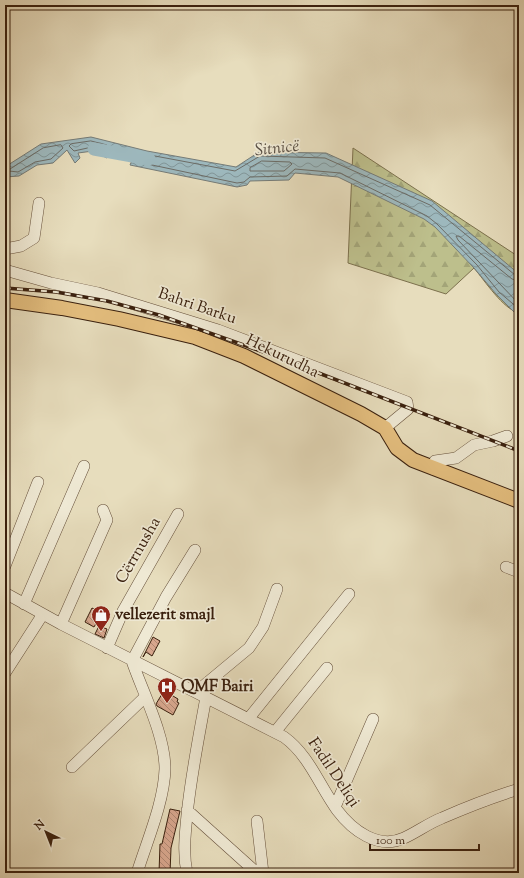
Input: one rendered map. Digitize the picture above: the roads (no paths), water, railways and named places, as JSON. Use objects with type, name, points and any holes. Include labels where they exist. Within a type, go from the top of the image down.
[{"type":"main road","name":"Hekurudha","points":[[5,300],[62,308],[119,319],[195,337],[244,356],[361,414],[385,428],[397,448],[412,460],[519,501]]},
{"type":"street","points":[[5,249],[21,246],[34,238],[39,203]]},
{"type":"street","name":"Bahri Barku","points":[[5,270],[51,283],[113,297],[218,330],[407,402],[408,409],[385,428]]},
{"type":"street","points":[[433,469],[435,462],[456,458],[474,445],[494,442],[508,436]]},
{"type":"street","points":[[24,604],[84,466]]},
{"type":"street","points":[[5,566],[38,482]]},
{"type":"street","points":[[61,624],[107,520],[103,510]]},
{"type":"street","name":"Cërrnusha","points":[[107,648],[122,611],[178,514]]},
{"type":"street","points":[[137,873],[160,799],[165,768],[158,732],[132,661],[166,597],[195,550]]},
{"type":"street","points":[[506,567],[519,572]]},
{"type":"street","points":[[187,873],[184,846],[201,695],[249,648],[263,627],[276,589]]},
{"type":"street","name":"Fadil Deliqi","points":[[5,593],[132,661],[249,718],[296,746],[335,807],[356,830],[380,841],[403,839],[441,818],[519,789]]},
{"type":"street","points":[[249,718],[349,594]]},
{"type":"street","points":[[5,673],[43,614]]},
{"type":"street","points":[[274,732],[327,668]]},
{"type":"street","points":[[72,767],[145,697]]},
{"type":"street","points":[[335,807],[373,719]]},
{"type":"street","points":[[187,810],[257,873]]},
{"type":"street","points":[[258,820],[263,873]]},
{"type":"water","points":[[91,137],[147,151],[236,167],[259,152],[326,153],[432,201],[519,274],[519,313],[514,312],[496,294],[474,268],[435,227],[424,219],[338,177],[295,173],[289,180],[250,181],[247,185],[237,187],[130,165],[133,158],[127,151],[111,150],[107,158],[93,151],[78,153],[80,158],[75,163],[67,150],[53,163],[37,165],[19,176],[5,177],[5,165],[8,165],[41,144]]},
{"type":"waterway","name":"Sitnicë","points":[[94,149],[149,159]]},
{"type":"railway","points":[[5,288],[56,292],[107,301],[159,315],[275,356],[519,451]]},
{"type":"place","name":"vellezerit smajl","points":[[101,632]]},
{"type":"place","name":"QMF Bairi","points":[[167,704]]}]
